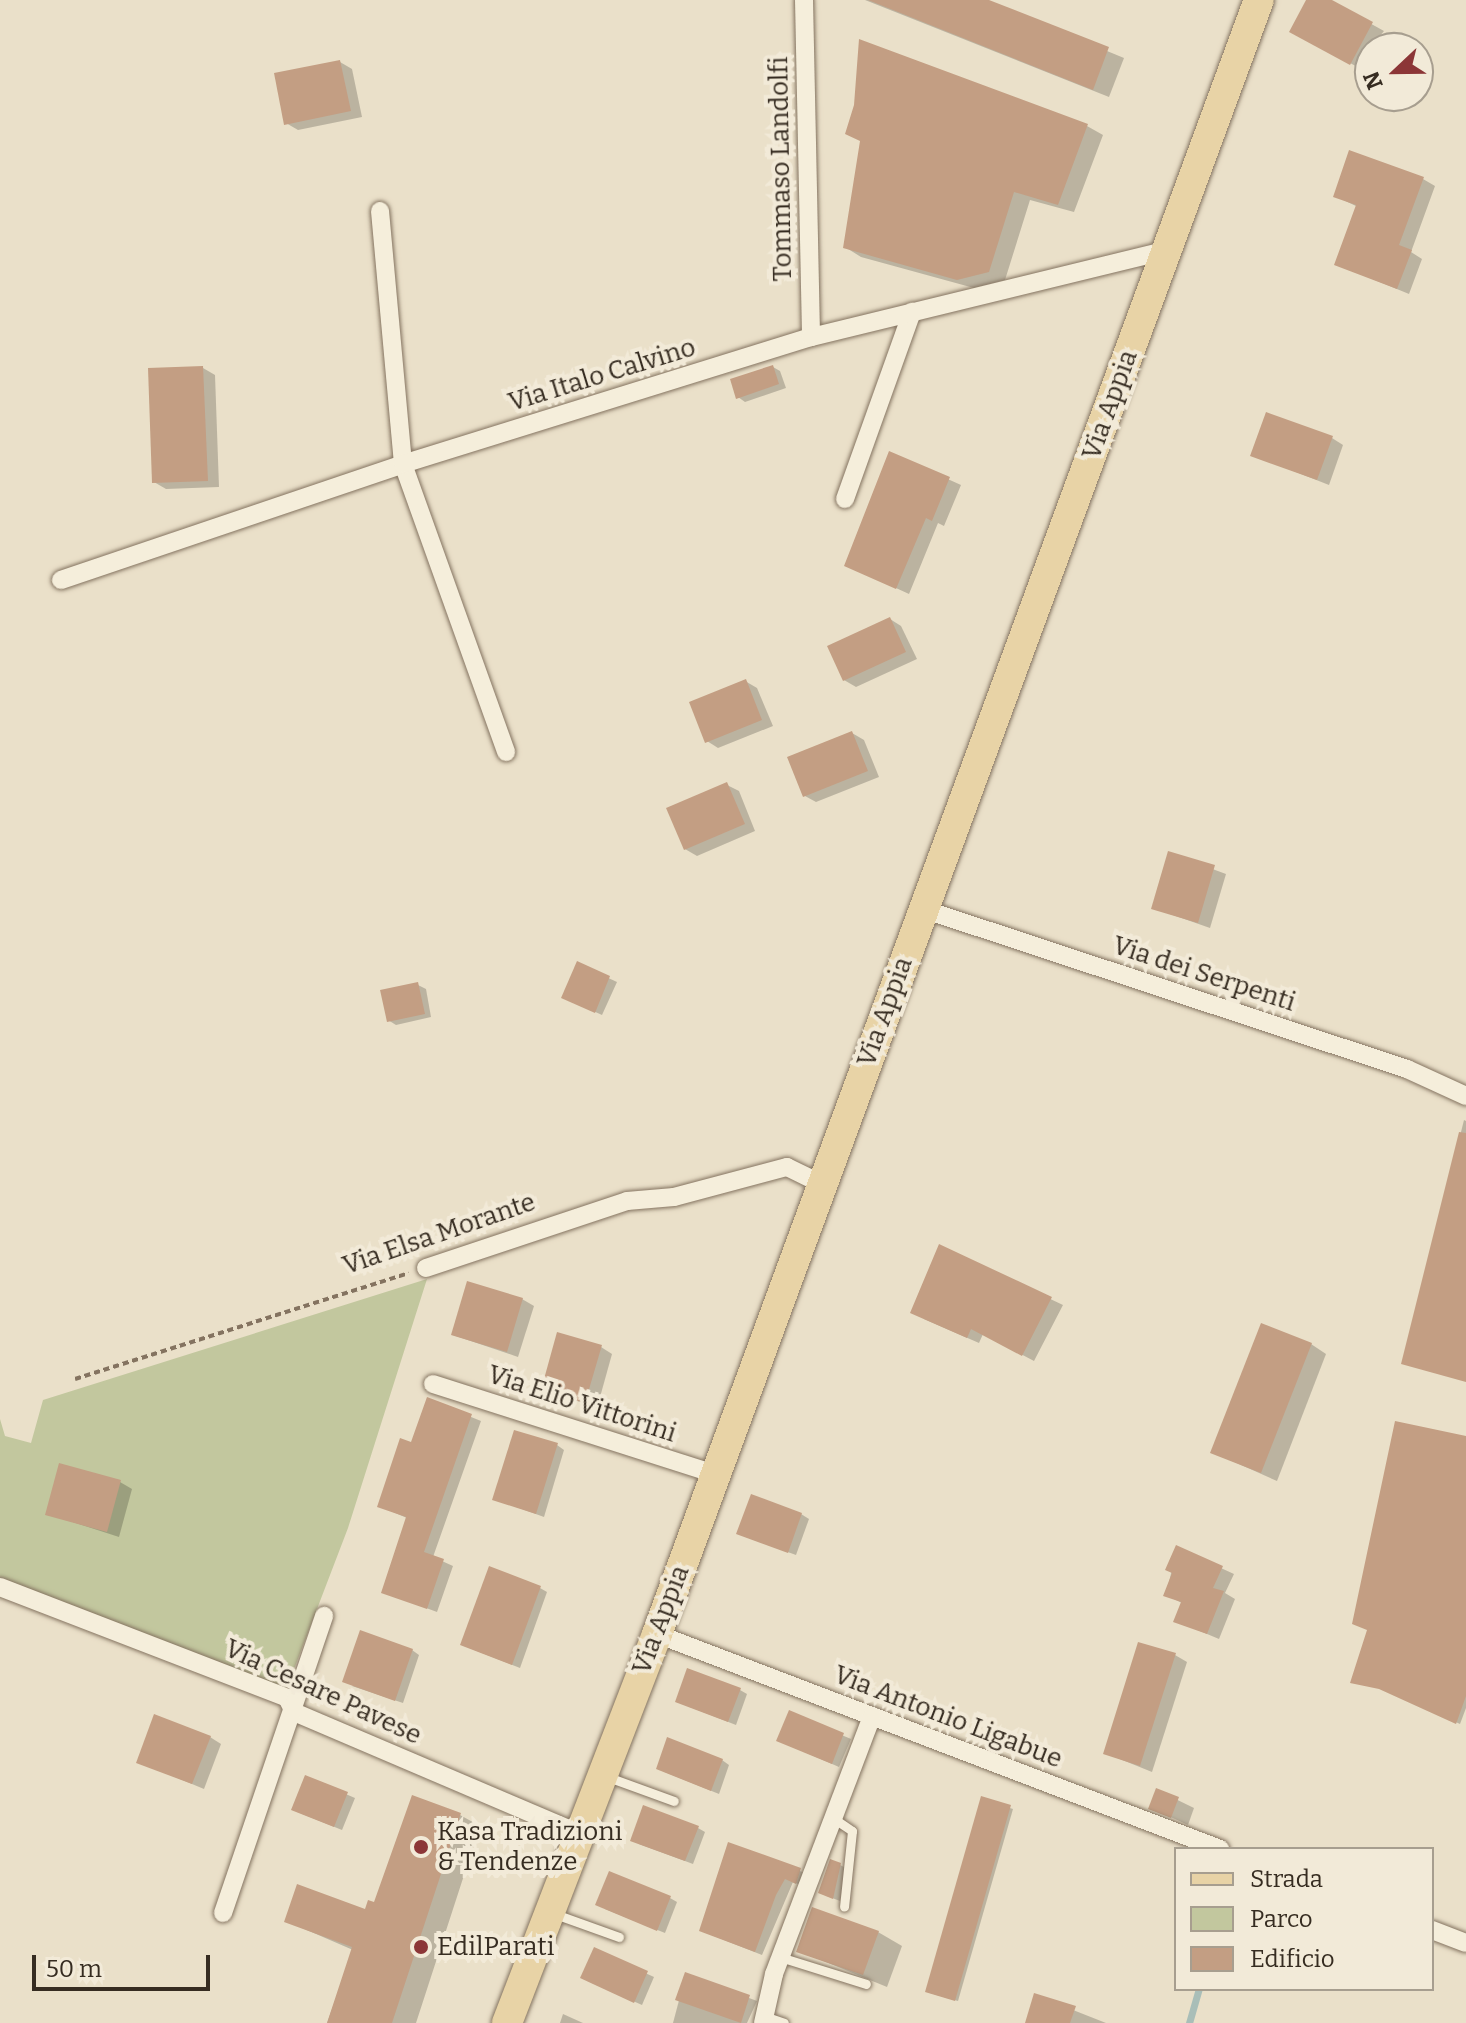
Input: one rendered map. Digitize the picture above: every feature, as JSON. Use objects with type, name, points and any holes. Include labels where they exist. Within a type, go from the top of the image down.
[{"type":"main road","name":"Via Appia","points":[[507,2023],[577,1833],[657,1634],[1259,0]]},
{"type":"street","name":"Tommaso Landolfi","points":[[804,0],[811,337]]},
{"type":"street","points":[[380,211],[403,464],[506,752]]},
{"type":"street","name":"Via Italo Calvino","points":[[61,580],[403,464],[811,337],[1168,250]]},
{"type":"street","points":[[845,499],[912,312]]},
{"type":"street","name":"Via dei Serpenti","points":[[923,909],[1407,1069],[1466,1096]]},
{"type":"street","name":"Via Elsa Morante","points":[[426,1268],[627,1201],[674,1197],[787,1167],[822,1184]]},
{"type":"street","name":"Via Elio Vittorini","points":[[433,1384],[715,1474]]},
{"type":"street","name":"Via Cesare Pavese","points":[[0,1587],[287,1698],[294,1712],[577,1833]]},
{"type":"street","points":[[223,1913],[294,1712],[324,1616]]},
{"type":"street","name":"Via Antonio Ligabue","points":[[657,1634],[1215,1847]]},
{"type":"street","points":[[764,2020],[780,1957],[872,1716]]},
{"type":"street","points":[[1434,1931],[1466,1943]]},
{"type":"lane","points":[[601,1774],[674,1801]]},
{"type":"lane","points":[[833,1818],[852,1831],[844,1907]]},
{"type":"lane","points":[[548,1912],[619,1937]]},
{"type":"lane","points":[[780,1957],[866,1984]]},
{"type":"lane","points":[[764,2020],[784,2023]]},
{"type":"path","name":"Via Elsa Morante","points":[[75,1379],[426,1268]]},
{"type":"green space","points":[[427,1279],[348,1528],[286,1690],[0,1581],[0,1419],[5,1436],[31,1443],[43,1400]]},
{"type":"building","points":[[868,0],[989,0],[1109,47],[1093,90]]},
{"type":"building","points":[[1306,0],[1332,0],[1373,22],[1368,32],[1354,32],[1354,58],[1350,65],[1289,32]]},
{"type":"building","points":[[859,39],[1088,124],[1058,205],[1014,192],[989,272],[957,280],[843,248],[860,141],[845,134],[854,105]]},
{"type":"building","points":[[340,60],[351,111],[284,125],[274,73]]},
{"type":"building","points":[[1349,150],[1424,177],[1399,245],[1412,250],[1397,289],[1334,265],[1356,205],[1333,197]]},
{"type":"building","points":[[773,365],[779,384],[736,399],[730,379]]},
{"type":"building","points":[[203,366],[208,481],[152,483],[148,368]]},
{"type":"building","points":[[1266,412],[1333,436],[1317,480],[1250,456]]},
{"type":"building","points":[[889,451],[950,477],[932,521],[926,518],[896,589],[844,566]]},
{"type":"building","points":[[890,617],[906,652],[843,681],[827,646]]},
{"type":"building","points":[[746,679],[762,720],[705,743],[689,702]]},
{"type":"building","points":[[852,731],[868,771],[803,797],[787,757]]},
{"type":"building","points":[[727,782],[745,824],[684,850],[666,808]]},
{"type":"building","points":[[1168,851],[1215,865],[1198,923],[1151,909]]},
{"type":"building","points":[[577,961],[610,976],[595,1013],[561,998]]},
{"type":"building","points":[[418,982],[425,1014],[387,1022],[380,990]]},
{"type":"building","points":[[1459,1132],[1466,1133],[1466,1382],[1401,1364]]},
{"type":"building","points":[[939,1244],[1052,1297],[1022,1356],[971,1329],[967,1338],[910,1313]]},
{"type":"building","points":[[467,1281],[523,1298],[507,1352],[451,1335]]},
{"type":"building","points":[[1261,1323],[1312,1343],[1261,1473],[1210,1453]]},
{"type":"building","points":[[557,1332],[602,1345],[585,1403],[541,1390]]},
{"type":"building","points":[[427,1397],[472,1414],[424,1552],[444,1559],[427,1609],[381,1593],[406,1517],[377,1507],[400,1438],[411,1442]]},
{"type":"building","points":[[1395,1421],[1466,1436],[1466,1696],[1456,1724],[1379,1689],[1350,1683],[1367,1630],[1352,1624]]},
{"type":"building","points":[[514,1430],[558,1443],[536,1514],[492,1500]]},
{"type":"building","points":[[59,1463],[121,1480],[107,1532],[45,1515]]},
{"type":"building","points":[[751,1494],[802,1513],[788,1553],[736,1534]]},
{"type":"building","points":[[1176,1545],[1223,1566],[1213,1588],[1224,1591],[1207,1634],[1173,1622],[1181,1602],[1163,1596],[1172,1573],[1165,1570]]},
{"type":"building","points":[[489,1566],[541,1586],[512,1665],[460,1645]]},
{"type":"building","points":[[360,1630],[413,1649],[395,1701],[342,1682]]},
{"type":"building","points":[[1138,1642],[1176,1653],[1140,1766],[1103,1754]]},
{"type":"building","points":[[687,1668],[741,1688],[728,1722],[675,1702]]},
{"type":"building","points":[[789,1710],[844,1733],[832,1764],[776,1741]]},
{"type":"building","points":[[154,1714],[211,1736],[192,1784],[136,1763]]},
{"type":"building","points":[[667,1737],[723,1759],[711,1791],[656,1769]]},
{"type":"building","points":[[305,1775],[348,1792],[334,1827],[291,1810]]},
{"type":"building","points":[[1156,1788],[1179,1797],[1171,1818],[1148,1809]]},
{"type":"building","points":[[412,1795],[461,1813],[392,2023],[327,2023],[352,1947],[284,1922],[297,1884],[365,1909],[368,1900],[374,1902]]},
{"type":"building","points":[[981,1796],[1011,1805],[955,2001],[925,1992]]},
{"type":"building","points":[[643,1805],[699,1826],[685,1861],[630,1841]]},
{"type":"building","points":[[728,1842],[801,1868],[796,1884],[785,1879],[776,1895],[755,1952],[699,1931]]},
{"type":"building","points":[[830,1859],[841,1863],[833,1899],[818,1893]]},
{"type":"building","points":[[609,1871],[671,1896],[657,1931],[595,1905]]},
{"type":"building","points":[[812,1907],[879,1931],[863,1975],[796,1952]]},
{"type":"building","points":[[594,1947],[648,1971],[634,2003],[580,1978]]},
{"type":"building","points":[[685,1972],[750,1995],[741,2023],[675,2000]]},
{"type":"building","points":[[1034,1993],[1076,2006],[1070,2023],[1025,2023]]},
{"type":"waterway","points":[[1189,2023],[1198,1991]]},
{"type":"place","name":"Kasa Tradizioni & Tendenze","points":[[421,1847]]},
{"type":"place","name":"EdilParati","points":[[421,1947]]}]
